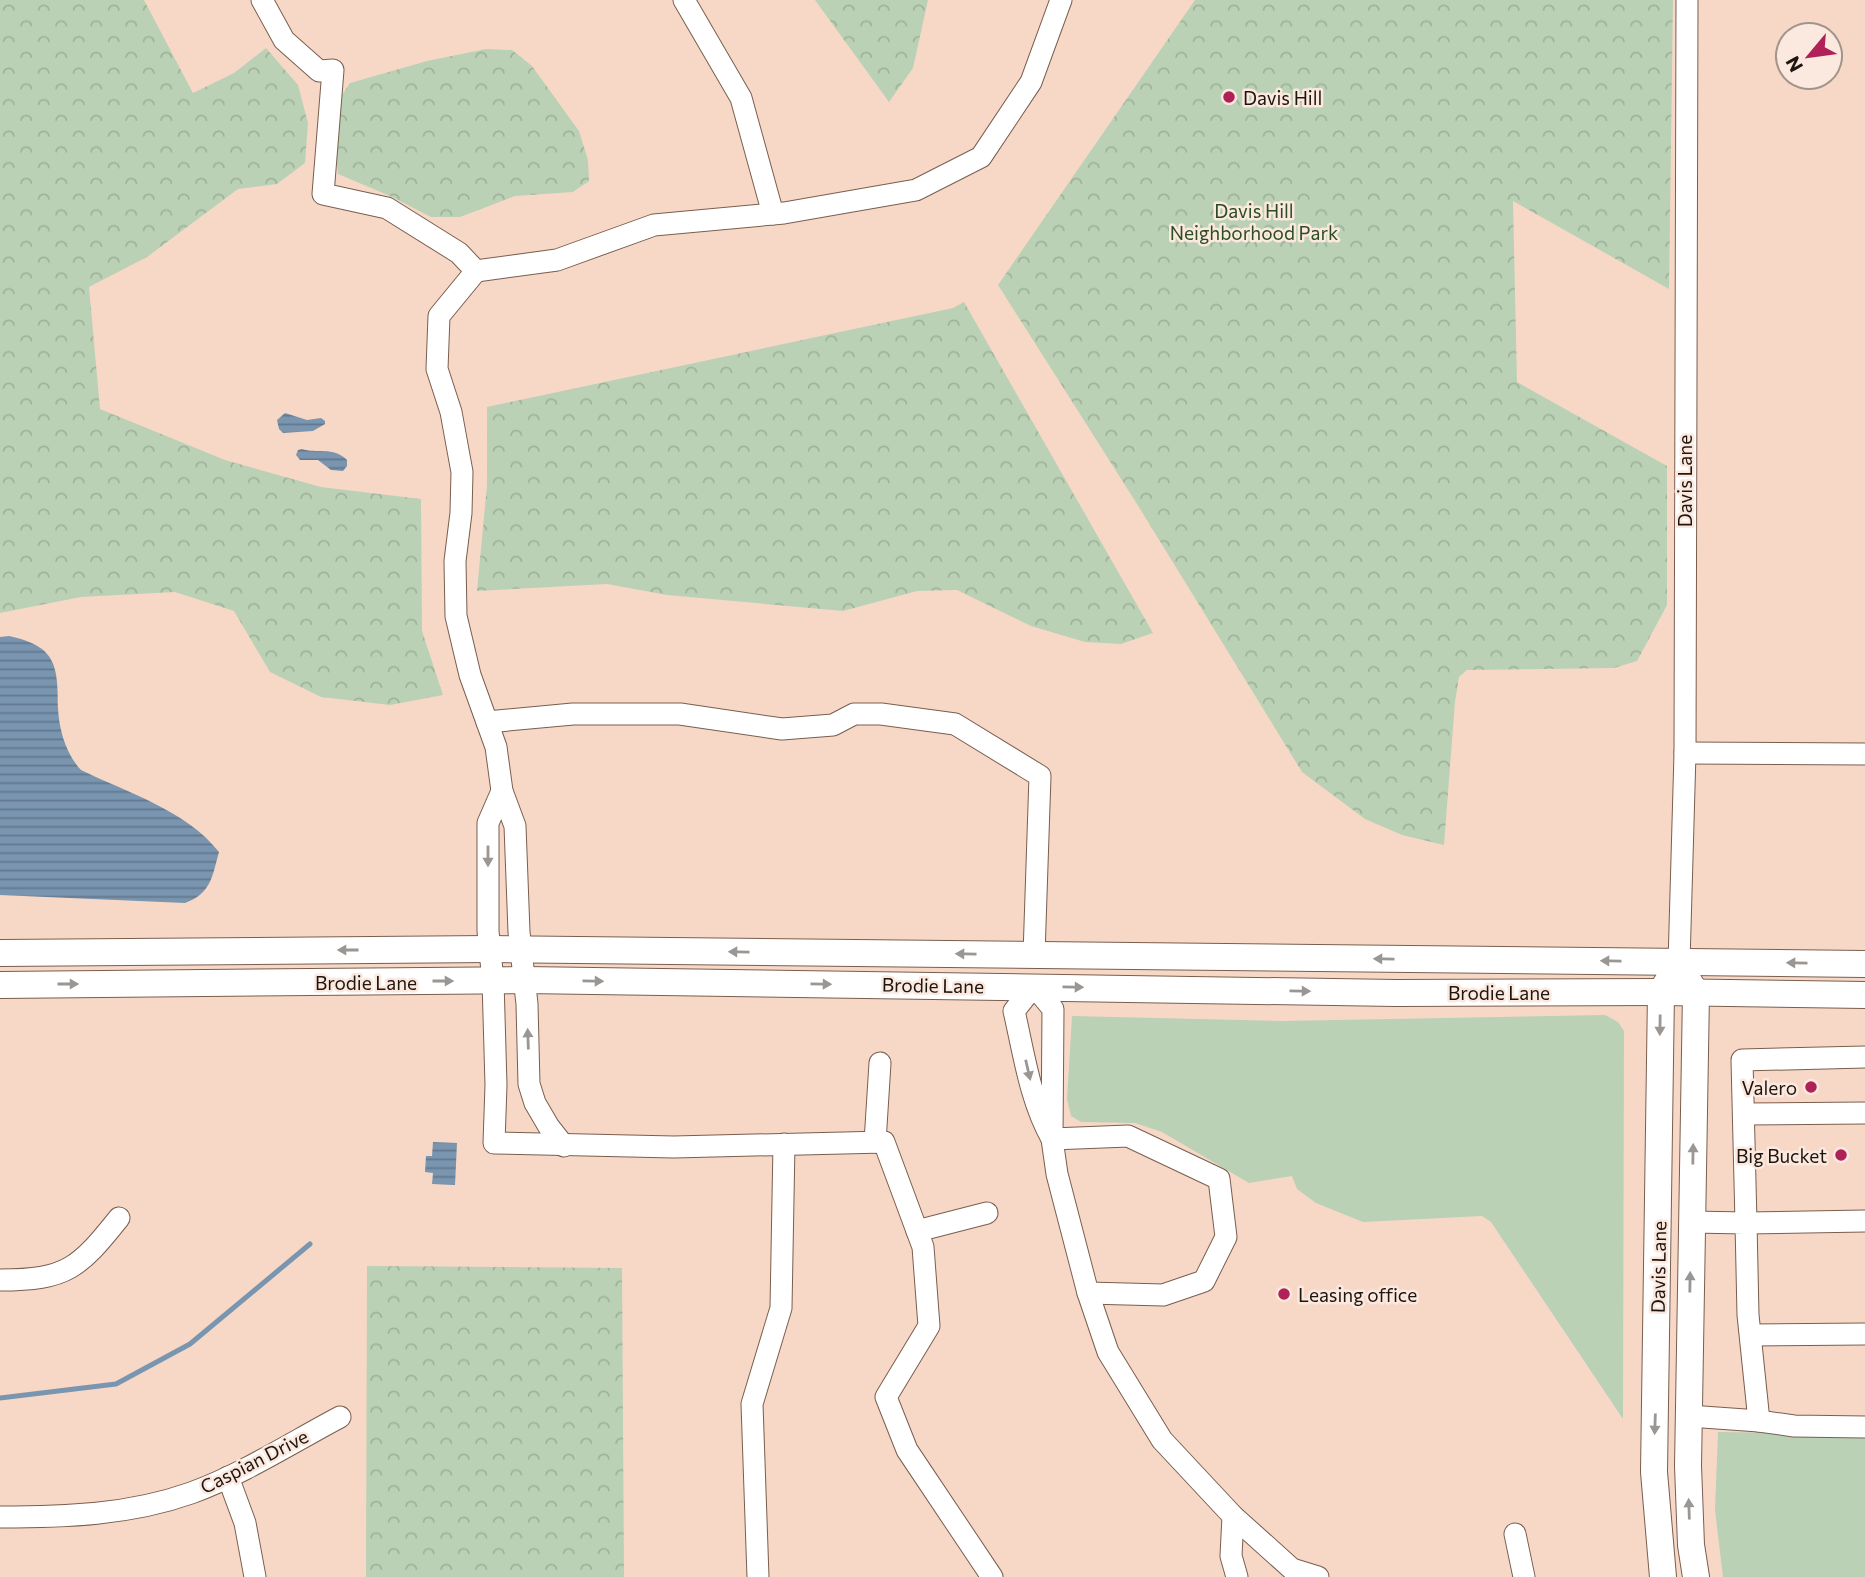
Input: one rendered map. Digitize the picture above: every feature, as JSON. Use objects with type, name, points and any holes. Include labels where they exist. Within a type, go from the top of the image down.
[{"type":"main road","name":"Brodie Lane","points":[[0,953],[489,949],[1865,964]]},
{"type":"main road","points":[[1034,955],[1034,986]]},
{"type":"main road","points":[[1661,992],[1679,963],[1696,993]]},
{"type":"main road","name":"Brodie Lane","points":[[0,985],[525,980],[1396,993],[1661,992],[1865,995]]},
{"type":"main road","name":"Davis Lane","points":[[1661,992],[1654,1472],[1663,1577]]},
{"type":"main road","name":"Davis Lane","points":[[1696,993],[1689,1416],[1691,1545],[1696,1577]]},
{"type":"main road","points":[[1658,1234],[1671,1296],[1670,1390],[1682,1413],[1689,1416]]},
{"type":"street","points":[[262,0],[284,40],[319,71],[332,70],[323,194],[387,208],[459,253],[476,271]]},
{"type":"street","points":[[684,0],[741,97],[773,214]]},
{"type":"street","points":[[564,1146],[549,1127],[529,1084],[514,826],[502,791],[496,747],[470,675],[456,616],[455,561],[461,513],[462,472],[451,412],[437,369],[439,316],[476,271],[558,260],[654,225],[773,214],[916,190],[981,157],[1031,82],[1061,0]]},
{"type":"street","name":"Davis Lane","points":[[1679,963],[1685,753],[1687,0]]},
{"type":"street","points":[[487,722],[573,714],[680,714],[782,729],[834,725],[854,714],[881,714],[955,724],[1040,776],[1034,955]]},
{"type":"street","points":[[1685,753],[1865,754]]},
{"type":"street","points":[[502,791],[488,823],[489,949],[493,981],[496,1085],[494,1143],[564,1146],[884,1142],[923,1247],[929,1326],[886,1397],[907,1450],[992,1577]]},
{"type":"street","points":[[1052,1139],[1034,1096],[1014,1010],[1034,986],[1053,1009],[1052,1139],[1057,1174],[1088,1293],[1108,1352],[1163,1440],[1233,1516],[1292,1569],[1318,1577]]},
{"type":"street","points":[[1759,1421],[1751,1335],[1742,1060],[1865,1056]]},
{"type":"street","points":[[875,1142],[880,1063]]},
{"type":"street","points":[[496,1085],[529,1084]]},
{"type":"street","points":[[1744,1114],[1865,1113]]},
{"type":"street","points":[[1052,1139],[1128,1136],[1219,1179],[1226,1237],[1204,1282],[1163,1295],[1088,1293]]},
{"type":"street","points":[[758,1577],[752,1404],[781,1308],[784,1144]]},
{"type":"street","points":[[917,1231],[987,1213]]},
{"type":"street","points":[[0,1280],[52,1276],[73,1267],[90,1254],[119,1217]]},
{"type":"street","points":[[1691,1222],[1865,1221]]},
{"type":"street","points":[[1751,1335],[1865,1334]]},
{"type":"street","points":[[1689,1416],[1794,1426],[1865,1427]]},
{"type":"street","name":"Caspian Drive","points":[[0,1517],[78,1516],[120,1511],[191,1493],[228,1477],[340,1417]]},
{"type":"street","points":[[228,1477],[245,1523],[255,1577]]},
{"type":"street","points":[[1233,1516],[1231,1556],[1237,1577]]},
{"type":"street","points":[[1515,1534],[1524,1577]]},
{"type":"green space","points":[[0,0],[144,0],[193,93],[234,73],[266,48],[298,85],[308,123],[305,163],[277,184],[238,189],[147,257],[89,287],[100,409],[225,460],[321,487],[421,499],[422,631],[443,695],[390,705],[321,697],[270,672],[234,611],[175,592],[81,597],[0,613]]},
{"type":"green space","points":[[815,0],[928,0],[913,68],[889,102]]},
{"type":"green space","name":"Davis Hill Neighborhood Park","points":[[1195,0],[1673,0],[1669,289],[1513,201],[1517,382],[1667,466],[1667,605],[1637,661],[1614,668],[1467,670],[1459,677],[1444,845],[1402,835],[1365,819],[1302,772],[998,285]]},
{"type":"green space","points":[[486,49],[512,50],[532,66],[579,131],[588,160],[589,181],[573,192],[515,196],[460,217],[431,217],[338,174],[335,146],[338,101],[350,83],[427,61]]},
{"type":"green space","points":[[964,302],[1153,633],[1121,644],[1085,642],[1031,626],[957,590],[917,591],[843,611],[667,595],[607,584],[477,591],[487,485],[487,407],[953,308]]},
{"type":"green space","points":[[1605,1015],[1618,1022],[1624,1031],[1623,1419],[1491,1222],[1482,1216],[1363,1222],[1316,1203],[1297,1189],[1292,1176],[1249,1183],[1162,1132],[1135,1123],[1081,1122],[1071,1116],[1067,1099],[1072,1016],[1281,1021]]},
{"type":"green space","points":[[367,1266],[622,1268],[624,1577],[366,1577]]},
{"type":"green space","points":[[1718,1432],[1865,1434],[1865,1577],[1723,1577],[1715,1510]]},
{"type":"water","points":[[285,413],[307,420],[321,418],[325,424],[313,431],[283,433],[277,420]]},
{"type":"water","points":[[298,450],[336,453],[347,460],[347,466],[343,471],[331,470],[318,460],[300,460],[296,455]]},
{"type":"water","points":[[9,636],[36,645],[51,660],[57,680],[62,733],[71,757],[81,770],[173,814],[206,837],[219,852],[210,883],[201,894],[185,903],[0,895],[0,637]]},
{"type":"water","points":[[433,1142],[457,1143],[455,1185],[432,1184],[433,1173],[425,1172],[426,1156],[432,1156]]},
{"type":"waterway","points":[[0,1398],[116,1384],[190,1344],[310,1244]]},
{"type":"place","name":"Davis Hill","points":[[1229,97]]},
{"type":"place","name":"Valero","points":[[1811,1087]]},
{"type":"place","name":"Big Bucket","points":[[1841,1155]]},
{"type":"place","name":"Leasing office","points":[[1284,1294]]}]
